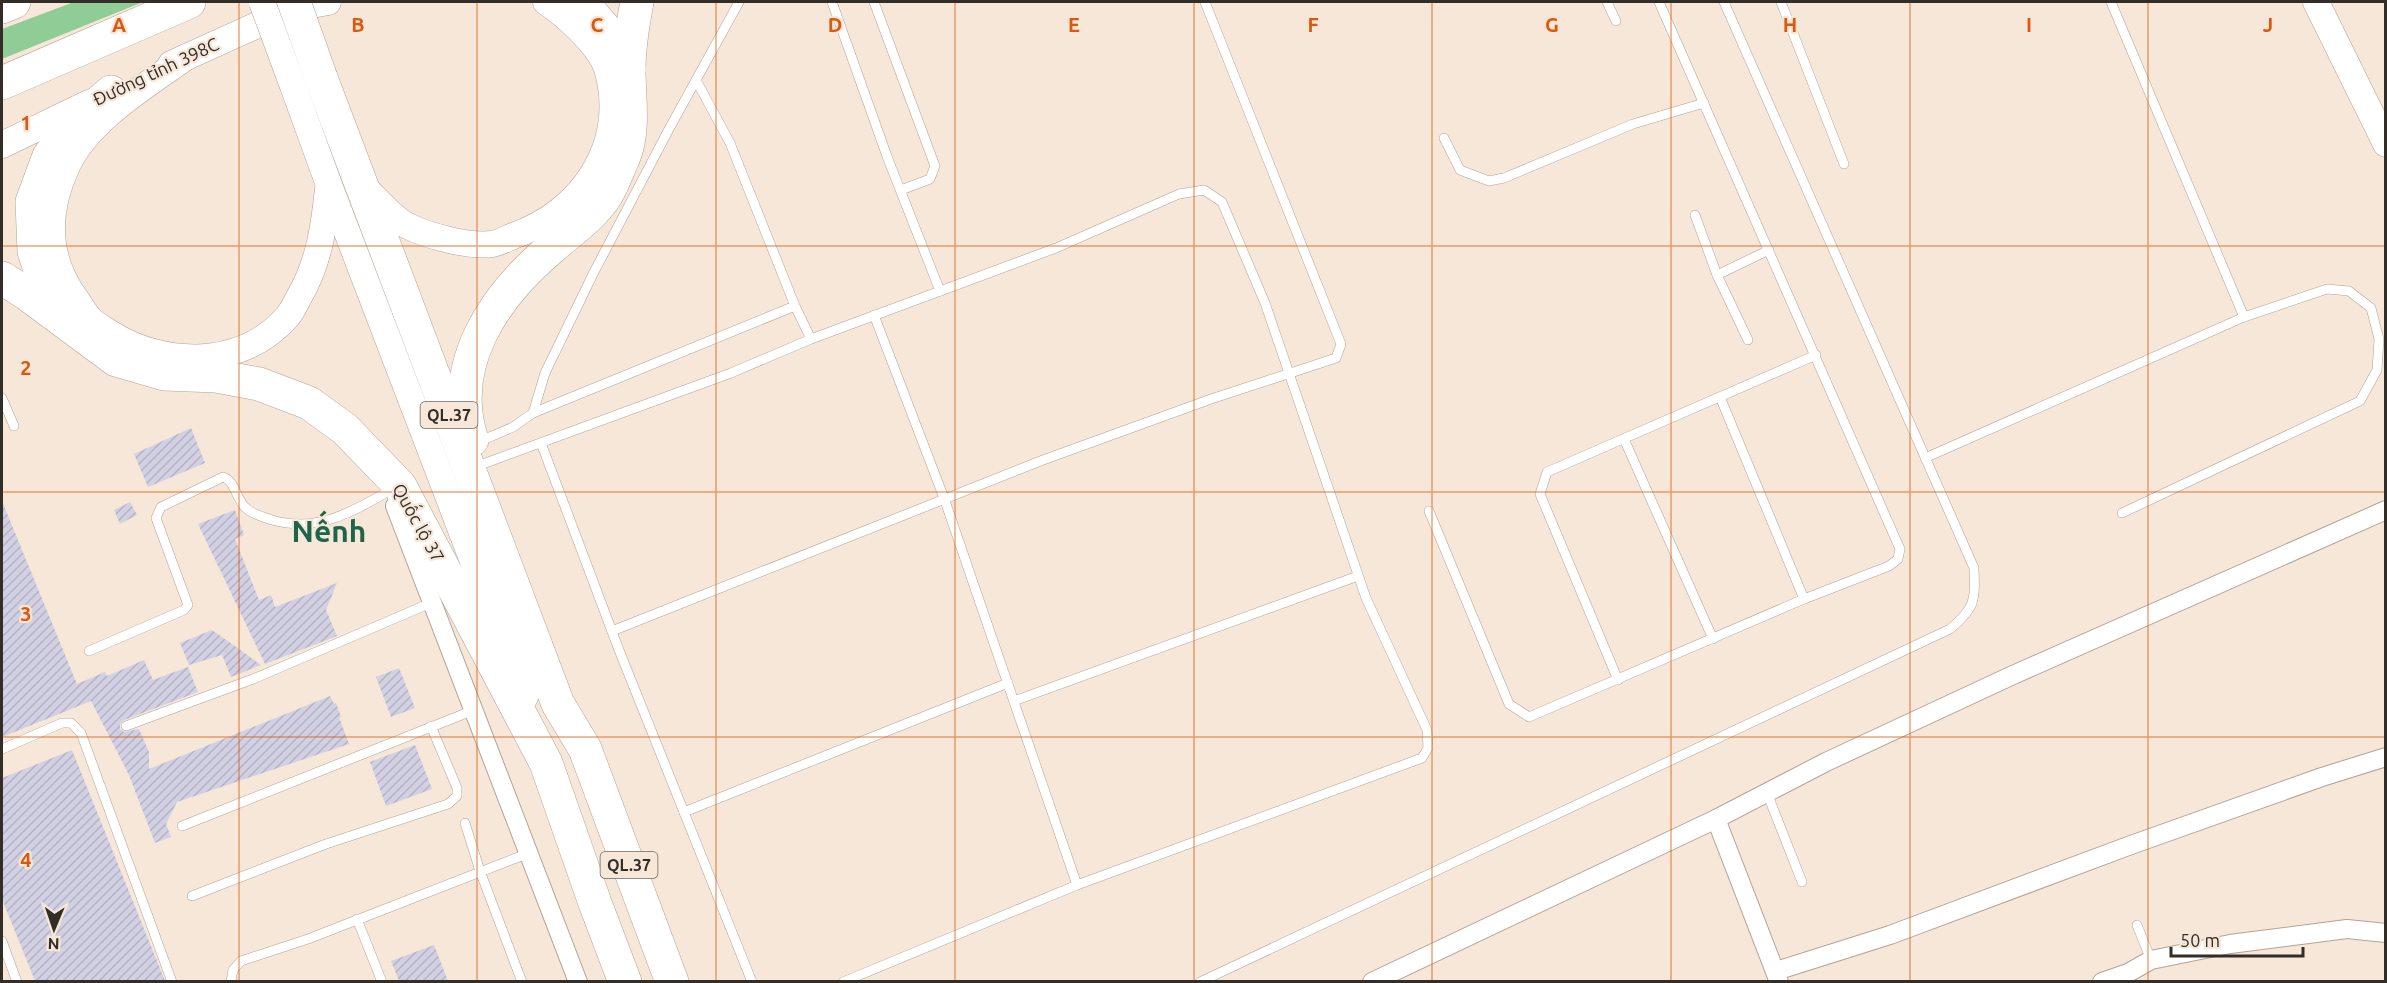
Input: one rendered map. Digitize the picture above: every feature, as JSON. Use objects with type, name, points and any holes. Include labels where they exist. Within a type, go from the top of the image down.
[{"type":"highway","points":[[2,7],[14,2]]},
{"type":"highway","points":[[2,83],[189,2]]},
{"type":"highway","points":[[582,2],[610,35],[629,69]]},
{"type":"highway","points":[[585,749],[477,454],[468,426],[466,386],[474,346],[493,309],[548,251],[576,228],[605,197],[624,156],[632,112],[629,69],[638,2]]},
{"type":"highway","name":"QL.37","points":[[300,4],[307,82],[364,187],[558,704],[585,749],[672,981]]},
{"type":"highway","points":[[75,331],[47,293],[34,251],[32,202],[49,156],[73,125],[111,92]]},
{"type":"highway","name":"Quốc lộ 37","points":[[2,278],[116,360],[164,374],[216,376],[259,384],[309,403],[345,429],[399,486],[546,763],[625,981]]},
{"type":"main road","points":[[262,2],[307,82],[329,185],[529,707],[546,763]]},
{"type":"main road","name":"Đường tỉnh 398C","points":[[2,145],[300,4],[328,2]]},
{"type":"main road","points":[[364,187],[406,226],[448,240],[491,244],[530,231],[560,211],[587,185],[606,150],[612,109],[608,70],[590,42],[566,16],[546,2]]},
{"type":"main road","points":[[2316,2],[2385,144]]},
{"type":"main road","points":[[186,57],[134,94],[92,130],[67,164],[52,205],[52,247],[66,286],[92,320],[128,344],[169,356],[214,357],[255,345],[288,316],[311,277],[323,234],[329,185]]},
{"type":"street","points":[[373,458],[389,491],[433,602],[578,981]]},
{"type":"street","points":[[1372,981],[1716,819],[1826,762],[2013,675],[2385,510]]},
{"type":"street","points":[[1716,819],[1778,976],[2130,845],[2322,777],[2385,758]]},
{"type":"street","points":[[2102,981],[2128,973],[2151,960],[2230,944],[2347,929],[2385,933]]},
{"type":"lane","points":[[533,413],[545,373],[594,272],[739,2]]},
{"type":"lane","points":[[832,2],[940,291]]},
{"type":"lane","points":[[874,2],[935,166],[930,178],[901,190]]},
{"type":"lane","points":[[612,631],[944,498],[1211,399],[1336,358],[1341,344],[1204,2]]},
{"type":"lane","points":[[1607,2],[1616,21]]},
{"type":"lane","points":[[1430,511],[1509,704],[1529,717],[1804,599],[1889,566],[1898,559],[1900,549],[1659,2]]},
{"type":"lane","points":[[1200,981],[1950,629],[1967,615],[1975,598],[1974,568],[1724,2]]},
{"type":"lane","points":[[1781,2],[1844,164]]},
{"type":"lane","points":[[2111,2],[2244,317]]},
{"type":"lane","points":[[696,80],[730,143],[795,306],[811,339]]},
{"type":"lane","points":[[1444,138],[1460,170],[1489,181],[1504,178],[1634,124],[1704,103]]},
{"type":"lane","points":[[477,454],[541,443],[732,373],[811,339],[1056,248],[1179,194],[1204,190],[1222,202],[1265,303],[1366,598],[1427,730],[1428,748],[1422,758],[1077,885],[843,981]]},
{"type":"lane","points":[[1695,215],[1717,275],[1748,340]]},
{"type":"lane","points":[[1717,275],[1769,250]]},
{"type":"lane","points":[[1925,458],[2244,317],[2327,289],[2349,291],[2371,308],[2379,339],[2377,370],[2360,401],[2122,513]]},
{"type":"lane","points":[[477,454],[533,413],[795,306]]},
{"type":"lane","points":[[874,315],[944,498],[1077,885]]},
{"type":"lane","points":[[1618,680],[1540,494],[1547,472],[1816,355]]},
{"type":"lane","points":[[1720,397],[1804,599]]},
{"type":"lane","points":[[2,398],[14,426]]},
{"type":"lane","points":[[1624,439],[1713,639]]},
{"type":"lane","points":[[541,443],[612,631],[752,981]]},
{"type":"lane","points":[[89,651],[184,610],[188,605],[156,518],[161,507],[170,502],[223,477],[229,480],[243,506],[253,513],[285,523],[319,524],[353,512],[389,491]]},
{"type":"lane","points":[[1014,701],[1358,576]]},
{"type":"lane","points":[[126,726],[253,679],[433,602]]},
{"type":"lane","points":[[684,812],[1008,683]]},
{"type":"lane","points":[[182,826],[474,710]]},
{"type":"lane","points":[[2,749],[62,723],[71,723],[81,733],[172,981]]},
{"type":"lane","points":[[192,896],[326,844],[448,804],[457,796],[457,788],[431,726]]},
{"type":"lane","points":[[1767,793],[1802,882]]},
{"type":"lane","points":[[465,823],[480,871],[522,981]]},
{"type":"lane","points":[[231,981],[233,970],[242,961],[529,853]]},
{"type":"lane","points":[[357,919],[382,981]]},
{"type":"lane","points":[[2137,925],[2151,960]]},
{"type":"lane","points":[[2,941],[17,981]]},
{"type":"green space","points":[[74,2],[143,2],[2,59],[2,29]]},
{"type":"building","points":[[191,428],[205,463],[148,487],[134,454]]},
{"type":"building","points":[[2,501],[77,684],[105,672],[107,676],[144,660],[153,680],[188,667],[198,692],[124,720],[120,724],[120,729],[124,732],[139,729],[149,752],[149,769],[330,696],[334,704],[336,703],[349,744],[177,802],[166,824],[171,837],[155,843],[129,775],[91,701],[2,737]]},
{"type":"building","points":[[130,502],[137,515],[120,524],[114,510]]},
{"type":"building","points":[[235,510],[244,535],[235,539],[259,600],[271,595],[275,607],[337,583],[326,610],[337,636],[265,664],[198,524]]},
{"type":"building","points":[[212,630],[261,665],[231,677],[222,655],[189,665],[180,643]]},
{"type":"building","points":[[399,668],[415,708],[391,717],[376,677]]},
{"type":"building","points":[[415,745],[432,789],[386,806],[370,762]]},
{"type":"building","points":[[72,750],[165,981],[35,981],[2,899],[2,778]]},
{"type":"building","points":[[434,945],[448,981],[399,981],[391,961]]},
{"type":"district","name":"Nếnh","points":[[329,532]]}]
